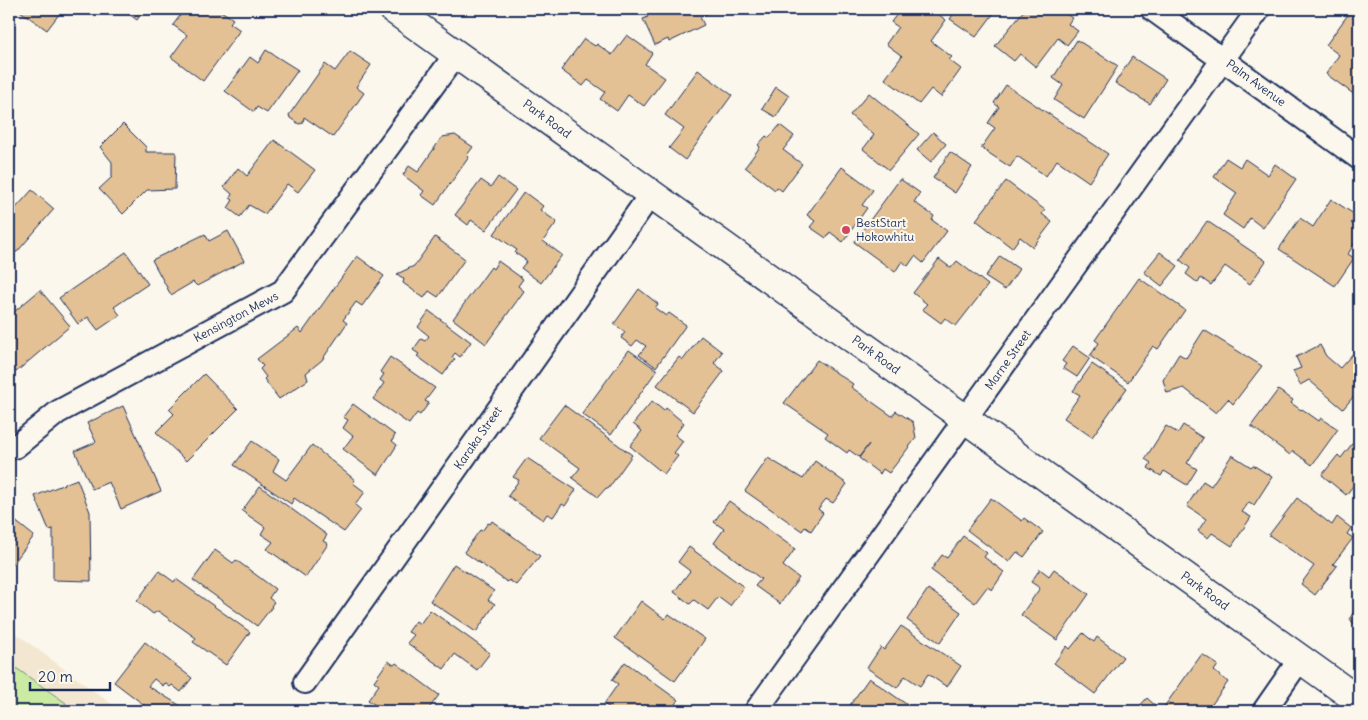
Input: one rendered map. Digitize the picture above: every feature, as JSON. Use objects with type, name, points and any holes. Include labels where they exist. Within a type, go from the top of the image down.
[{"type":"street","name":"Park Road","points":[[393,9],[1359,701]]},
{"type":"street","name":"Palm Avenue","points":[[1152,9],[1359,158]]},
{"type":"street","name":"Marne Street","points":[[756,711],[1259,9]]},
{"type":"street","name":"Kensington Mews","points":[[15,447],[58,412],[284,291],[456,54]]},
{"type":"street","name":"Karaka Street","points":[[306,682],[651,194]]},
{"type":"street","points":[[1264,711],[1300,659]]},
{"type":"shaded area","points":[[9,628],[121,711],[9,711]]},
{"type":"green space","points":[[16,668],[66,703],[61,711],[9,711],[9,678]]},
{"type":"building","points":[[17,9],[63,9],[47,30]]},
{"type":"building","points":[[122,9],[150,9],[146,14],[143,11],[137,20]]},
{"type":"building","points":[[185,9],[218,9],[233,19],[230,23],[240,30],[203,81],[171,57],[187,35],[173,25]]},
{"type":"building","points":[[644,9],[717,9],[700,17],[704,25],[669,42],[668,39],[655,45],[643,19],[648,17]]},
{"type":"building","points":[[901,9],[931,9],[946,20],[931,41],[952,57],[949,60],[961,69],[941,97],[931,89],[919,104],[885,79],[902,56],[886,44],[898,27],[891,22]]},
{"type":"building","points":[[957,9],[997,9],[976,37],[950,19]]},
{"type":"building","points":[[1025,9],[1044,9],[1052,14],[1057,9],[1060,9],[1072,18],[1068,24],[1078,31],[1067,45],[1058,38],[1036,67],[1020,54],[1014,61],[995,46]]},
{"type":"building","points":[[1352,9],[1359,9],[1359,98],[1326,74],[1339,55],[1326,45]]},
{"type":"building","points":[[627,35],[652,53],[645,64],[665,78],[644,106],[628,95],[617,111],[600,99],[605,92],[588,80],[583,86],[561,70],[584,39],[595,46],[597,44],[612,55]]},
{"type":"building","points":[[1077,40],[1118,66],[1084,119],[1054,100],[1063,85],[1053,78]]},
{"type":"building","points":[[266,50],[298,70],[267,113],[257,107],[254,112],[225,91],[250,57],[258,63]]},
{"type":"building","points":[[350,51],[371,65],[356,87],[364,93],[333,137],[304,117],[303,123],[299,124],[290,118],[289,115],[325,64],[335,71]]},
{"type":"building","points":[[1132,57],[1166,79],[1150,104],[1115,83]]},
{"type":"building","points":[[698,70],[732,95],[685,160],[669,148],[684,129],[665,115]]},
{"type":"building","points":[[1006,85],[1108,154],[1089,182],[1057,160],[1046,176],[1017,156],[1010,167],[981,148],[995,128],[988,123],[999,107],[994,103]]},
{"type":"building","points":[[776,87],[789,96],[776,117],[762,109]]},
{"type":"building","points":[[869,93],[919,134],[889,170],[863,149],[874,135],[850,115]]},
{"type":"building","points":[[123,124],[146,147],[146,152],[176,152],[175,189],[147,190],[123,214],[99,189],[112,177],[112,162],[100,147]]},
{"type":"building","points":[[780,125],[794,136],[783,150],[802,164],[782,191],[777,187],[775,190],[745,167],[760,147],[758,145],[766,136],[769,138]]},
{"type":"building","points":[[933,132],[946,144],[931,162],[917,150]]},
{"type":"building","points":[[455,135],[473,147],[467,155],[469,157],[435,205],[421,195],[424,191],[403,175],[409,166],[418,172],[442,137]]},
{"type":"building","points":[[274,140],[315,170],[298,192],[287,184],[265,214],[249,205],[240,217],[228,208],[233,200],[230,198],[232,194],[224,187],[238,168],[247,176]]},
{"type":"building","points":[[950,152],[972,167],[955,193],[933,178]]},
{"type":"building","points":[[1226,158],[1240,167],[1245,159],[1268,175],[1275,164],[1296,179],[1263,228],[1250,218],[1243,229],[1223,215],[1237,193],[1214,177]]},
{"type":"building","points":[[842,167],[873,190],[862,205],[867,208],[843,242],[830,232],[826,238],[810,227],[815,221],[807,215]]},
{"type":"building","points":[[498,177],[516,190],[486,230],[471,220],[468,225],[455,215],[481,180],[491,187]]},
{"type":"building","points":[[900,179],[920,193],[914,202],[934,216],[932,220],[947,231],[923,263],[915,256],[908,266],[902,261],[895,272],[854,242]]},
{"type":"building","points":[[1006,181],[1045,210],[1042,214],[1052,222],[1033,247],[1020,237],[1012,248],[976,220]]},
{"type":"building","points":[[32,190],[54,209],[17,252],[9,252],[9,204],[15,209]]},
{"type":"building","points":[[524,192],[543,206],[540,210],[557,222],[543,241],[562,255],[541,283],[521,268],[527,261],[515,253],[517,250],[494,234]]},
{"type":"building","points":[[1331,199],[1357,216],[1351,223],[1359,229],[1359,236],[1348,254],[1354,258],[1335,286],[1279,249],[1300,218],[1313,227]]},
{"type":"building","points":[[1207,221],[1266,261],[1250,284],[1225,266],[1211,285],[1201,278],[1198,283],[1186,274],[1190,268],[1180,260]]},
{"type":"building","points":[[228,231],[244,261],[197,286],[193,282],[171,295],[152,260],[205,234],[209,241]]},
{"type":"building","points":[[435,237],[465,259],[438,297],[429,291],[424,298],[403,283],[404,279],[397,274],[414,266]]},
{"type":"building","points":[[126,252],[148,284],[114,307],[120,315],[98,330],[88,317],[78,324],[59,298]]},
{"type":"building","points":[[1160,252],[1178,266],[1162,286],[1144,272]]},
{"type":"building","points":[[357,256],[384,276],[362,306],[356,302],[343,320],[347,323],[322,360],[306,373],[308,380],[279,399],[264,379],[266,377],[260,369],[263,366],[257,359],[298,328],[302,333]]},
{"type":"building","points":[[1000,256],[1019,269],[1005,290],[985,277]]},
{"type":"building","points":[[939,259],[951,268],[957,261],[988,285],[956,326],[945,318],[941,323],[922,309],[927,304],[913,293]]},
{"type":"building","points":[[498,261],[523,279],[518,286],[524,291],[486,344],[453,319],[491,267],[493,269]]},
{"type":"building","points":[[1139,278],[1185,310],[1158,349],[1153,346],[1128,382],[1090,356],[1099,343],[1095,340]]},
{"type":"building","points":[[639,289],[658,304],[655,308],[666,316],[669,313],[686,325],[656,367],[639,355],[646,346],[637,340],[632,346],[621,338],[625,332],[614,324]]},
{"type":"building","points":[[40,290],[70,326],[16,372],[9,364],[9,316]]},
{"type":"building","points":[[429,311],[471,342],[460,357],[455,353],[452,357],[455,359],[443,375],[417,356],[419,354],[413,350],[421,339],[425,341],[429,336],[418,327]]},
{"type":"building","points":[[1204,330],[1262,366],[1233,404],[1228,399],[1216,413],[1184,388],[1167,393],[1163,380],[1179,354],[1186,358]]},
{"type":"building","points":[[701,336],[722,352],[714,363],[724,371],[693,412],[657,385],[679,357],[683,360]]},
{"type":"building","points":[[1320,345],[1326,356],[1340,368],[1356,350],[1359,352],[1359,390],[1343,409],[1309,380],[1300,385],[1293,371],[1301,368],[1296,357]]},
{"type":"building","points":[[1073,346],[1090,358],[1077,377],[1063,368],[1066,364],[1062,361]]},
{"type":"building","points":[[629,350],[657,370],[611,435],[582,414]]},
{"type":"building","points":[[390,357],[435,388],[425,401],[429,403],[420,415],[417,413],[409,424],[373,399],[384,383],[380,380],[384,374],[380,372]]},
{"type":"building","points":[[817,360],[853,384],[851,387],[892,416],[896,411],[913,422],[916,438],[889,473],[883,469],[880,474],[859,458],[869,444],[859,457],[849,450],[847,453],[825,437],[828,433],[784,403]]},
{"type":"building","points":[[1092,364],[1127,388],[1092,437],[1064,418],[1080,395],[1073,391]]},
{"type":"building","points":[[204,374],[238,409],[186,461],[156,432],[174,414],[169,409]]},
{"type":"building","points":[[1278,390],[1293,400],[1291,403],[1301,410],[1319,421],[1321,418],[1338,429],[1312,465],[1293,451],[1290,455],[1251,426]]},
{"type":"building","points":[[652,401],[664,411],[666,408],[684,423],[675,435],[683,441],[674,453],[678,456],[664,474],[630,446],[642,431],[633,424]]},
{"type":"building","points":[[353,404],[395,435],[392,441],[397,445],[378,475],[343,449],[353,436],[343,428],[348,420],[343,417]]},
{"type":"building","points":[[564,405],[632,455],[608,489],[606,488],[598,497],[572,478],[580,468],[539,438]]},
{"type":"building","points":[[123,406],[161,491],[121,509],[109,482],[92,489],[75,451],[96,442],[87,423]]},
{"type":"building","points":[[1183,425],[1203,438],[1187,463],[1197,469],[1187,485],[1164,471],[1161,476],[1148,468],[1151,463],[1145,459],[1166,426],[1178,433]]},
{"type":"building","points":[[1359,435],[1359,478],[1346,495],[1322,475],[1338,455],[1341,458]]},
{"type":"building","points":[[252,441],[279,459],[273,471],[286,480],[312,445],[355,480],[353,483],[365,492],[355,505],[361,510],[344,532],[294,498],[291,504],[234,465]]},
{"type":"building","points":[[1232,455],[1272,477],[1254,505],[1249,502],[1242,512],[1251,517],[1232,546],[1212,533],[1208,538],[1198,531],[1206,519],[1187,506],[1203,481],[1211,486]]},
{"type":"building","points":[[527,458],[576,490],[565,506],[562,504],[553,517],[547,514],[543,520],[508,496],[519,480],[513,477]]},
{"type":"building","points":[[768,458],[803,479],[815,461],[847,484],[833,503],[826,499],[818,509],[823,513],[811,531],[805,527],[802,531],[745,491]]},
{"type":"building","points":[[77,479],[90,512],[91,581],[53,580],[53,529],[49,530],[35,496]]},
{"type":"building","points":[[260,486],[327,535],[323,541],[328,544],[306,577],[267,549],[273,542],[261,534],[265,527],[242,511]]},
{"type":"building","points":[[991,498],[1022,521],[1024,518],[1043,532],[1024,557],[1017,552],[1009,562],[967,530]]},
{"type":"building","points":[[1297,498],[1332,525],[1337,517],[1351,528],[1347,534],[1353,538],[1333,564],[1337,566],[1315,595],[1301,584],[1314,566],[1269,535]]},
{"type":"building","points":[[729,501],[795,549],[783,566],[799,578],[780,604],[755,586],[761,579],[714,543],[724,529],[714,522]]},
{"type":"building","points":[[9,516],[34,536],[9,569]]},
{"type":"building","points":[[492,521],[540,556],[516,585],[509,580],[507,582],[464,552],[480,530],[482,531]]},
{"type":"building","points":[[963,536],[987,553],[984,557],[1004,572],[992,590],[987,587],[975,603],[931,570],[942,555],[947,558]]},
{"type":"building","points":[[689,547],[744,587],[730,606],[718,597],[708,610],[694,600],[690,604],[674,592],[690,571],[678,562]]},
{"type":"building","points":[[215,550],[233,563],[236,560],[275,589],[269,598],[274,602],[272,607],[257,626],[193,580]]},
{"type":"building","points":[[454,564],[494,591],[488,600],[495,604],[476,632],[430,601]]},
{"type":"building","points":[[1040,569],[1049,576],[1054,569],[1089,594],[1057,640],[1021,615],[1040,588],[1031,582]]},
{"type":"building","points":[[159,571],[174,582],[176,579],[250,632],[226,665],[193,642],[196,638],[158,611],[153,614],[137,601]]},
{"type":"building","points":[[928,589],[961,612],[940,643],[907,620]]},
{"type":"building","points":[[641,601],[665,619],[669,614],[705,639],[675,681],[615,638]]},
{"type":"building","points":[[1359,603],[1359,627],[1350,618]]},
{"type":"building","points":[[430,610],[490,653],[477,670],[455,654],[444,669],[407,643],[414,635],[408,632],[416,621],[420,624]]},
{"type":"building","points":[[901,626],[961,666],[947,687],[928,674],[920,686],[905,676],[897,688],[867,668],[881,647],[884,650]]},
{"type":"building","points":[[1083,633],[1094,642],[1097,637],[1123,657],[1095,694],[1054,663],[1067,646],[1070,649]]},
{"type":"building","points":[[145,642],[192,678],[181,692],[172,685],[170,687],[165,683],[163,686],[154,679],[148,686],[189,711],[152,711],[114,682]]},
{"type":"building","points":[[1202,654],[1218,665],[1214,671],[1228,682],[1207,711],[1161,711]]},
{"type":"building","points":[[388,661],[394,665],[396,663],[439,695],[427,711],[384,711],[368,700],[379,685],[374,681]]},
{"type":"building","points":[[625,662],[678,700],[670,711],[614,711],[604,704],[618,684],[612,680]]},
{"type":"building","points":[[869,678],[916,711],[854,711],[848,708]]},
{"type":"building","points":[[1147,698],[1159,709],[1157,711],[1139,711],[1137,709]]},
{"type":"place","name":"BestStart Hokowhitu","points":[[846,230]]}]
